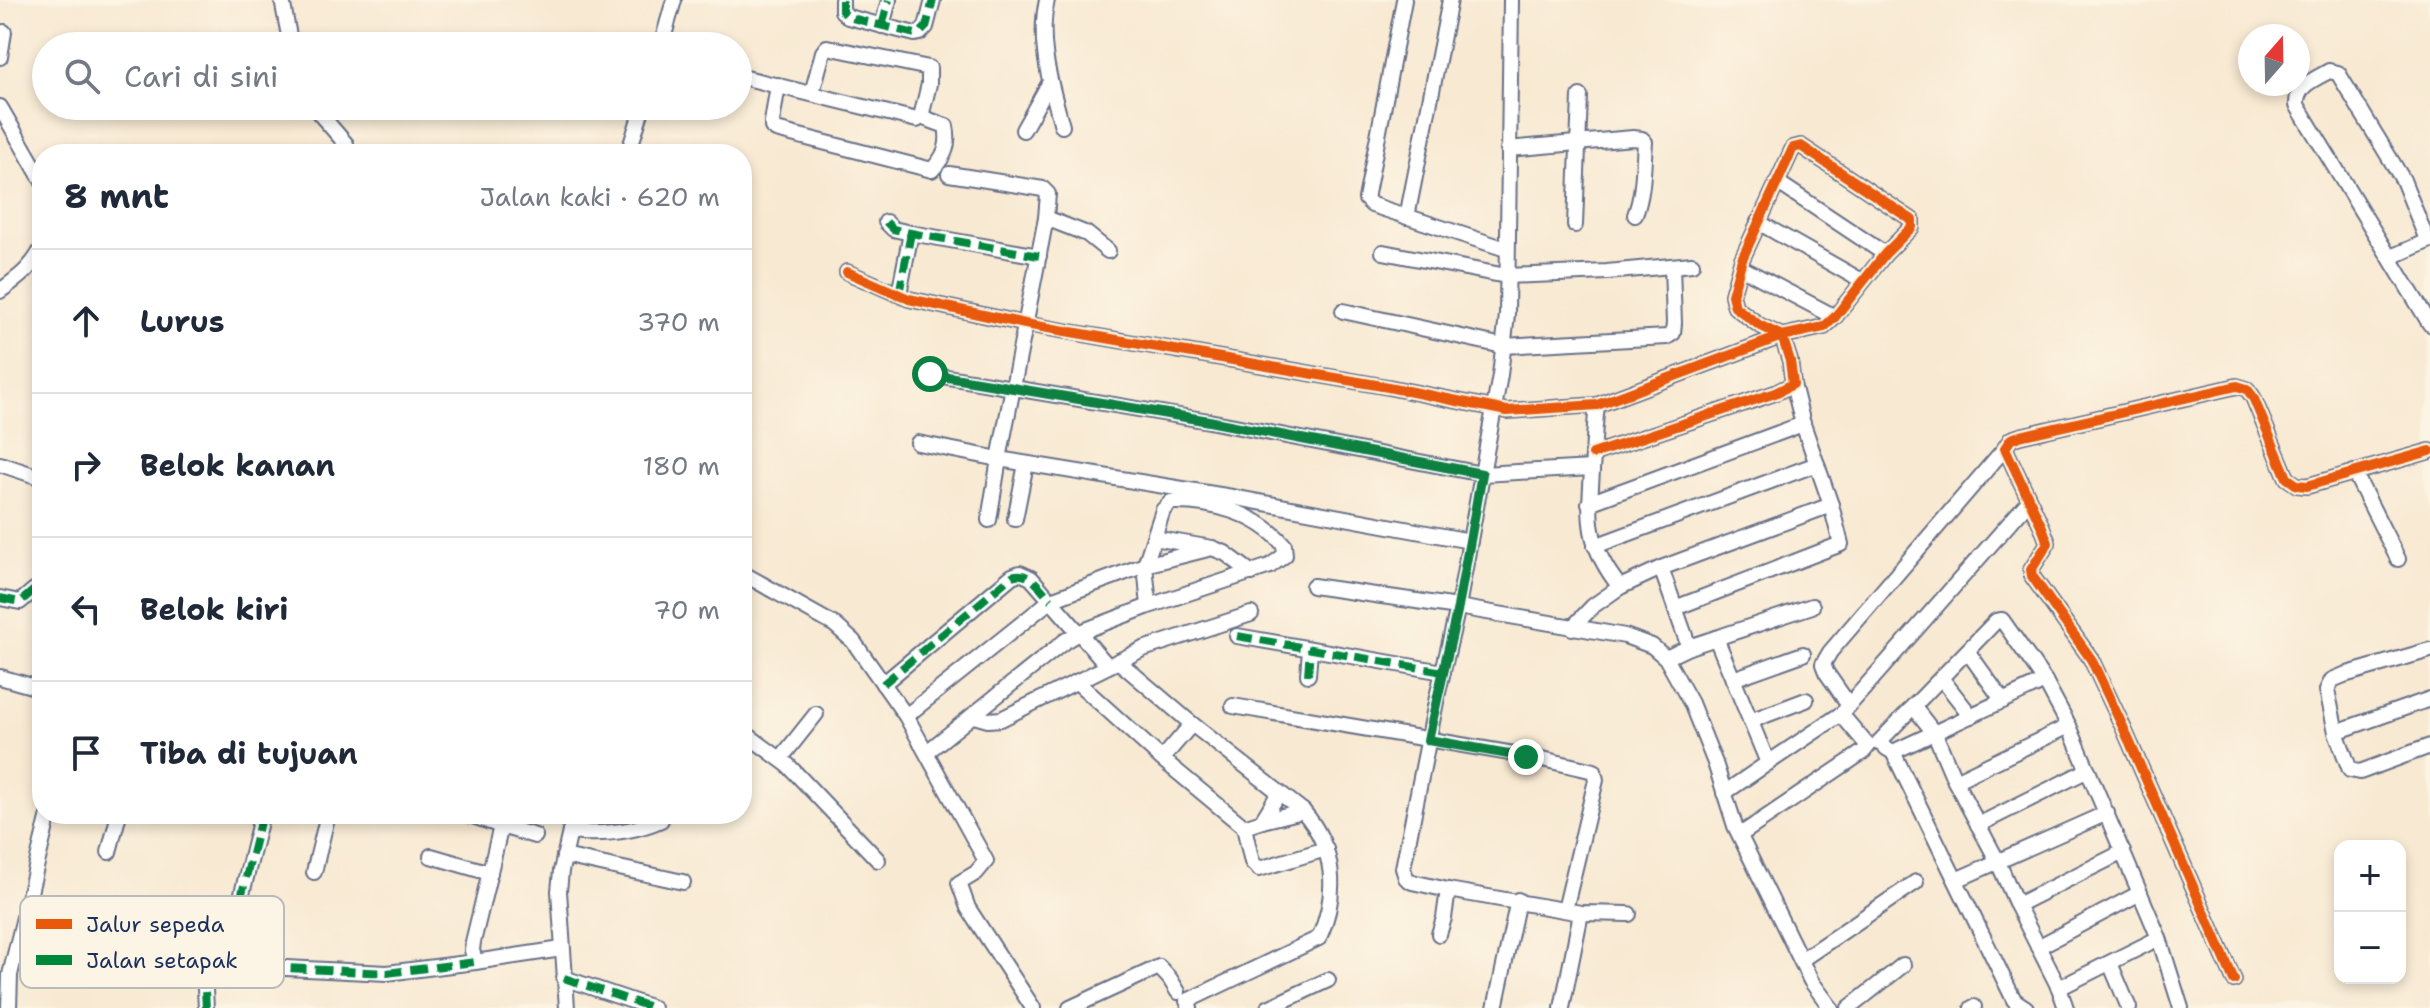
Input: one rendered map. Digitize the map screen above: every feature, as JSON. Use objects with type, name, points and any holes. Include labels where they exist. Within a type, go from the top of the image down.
[{"type":"street","points":[[282,0],[288,32]]},
{"type":"street","points":[[665,32],[674,0]]},
{"type":"street","points":[[842,0],[842,11],[848,17],[920,33],[926,27],[933,0]]},
{"type":"street","points":[[882,26],[889,0]]},
{"type":"street","points":[[1047,0],[1042,21],[1046,70],[1062,126]]},
{"type":"street","points":[[1404,0],[1366,196],[1372,205],[1506,249]]},
{"type":"street","points":[[1407,217],[1450,0]]},
{"type":"street","points":[[1511,0],[1507,315],[1495,409],[1458,607],[1403,871],[1412,882],[1448,890],[1581,913],[1629,914]]},
{"type":"street","points":[[0,57],[4,32]]},
{"type":"street","points":[[812,93],[827,47],[929,68],[929,84],[921,117]]},
{"type":"street","points":[[2391,257],[2429,240],[2403,180],[2347,86],[2338,73],[2329,71],[2301,88],[2297,105],[2430,324]]},
{"type":"street","points":[[752,79],[778,85],[812,93],[912,119],[921,117],[946,126],[946,150],[932,170],[776,130],[772,122],[778,85]]},
{"type":"street","points":[[1023,130],[1050,82]]},
{"type":"street","points":[[1575,225],[1580,96]]},
{"type":"street","points":[[0,107],[32,163]]},
{"type":"street","points":[[325,120],[346,144]]},
{"type":"street","points":[[631,144],[639,120]]},
{"type":"street","points":[[1508,149],[1642,139],[1645,142],[1640,201],[1635,215]]},
{"type":"street","points":[[847,272],[909,299],[1025,324],[1388,387],[1495,409],[1507,411],[1597,405],[1782,336],[1816,331],[1829,324],[1885,254],[1912,227],[1912,220],[1801,146],[1793,148],[1758,222],[1732,295],[1733,304],[1759,325],[1782,336],[1803,424],[1842,540],[1840,545],[1675,608]]},
{"type":"street","points":[[949,174],[1043,189],[1048,194],[989,520]]},
{"type":"street","points":[[1777,182],[1885,254]]},
{"type":"street","points":[[1046,218],[1087,234],[1108,251]]},
{"type":"street","points":[[886,222],[893,229],[911,233],[1039,256]]},
{"type":"street","points":[[1758,222],[1862,281]]},
{"type":"street","points":[[899,294],[911,233]]},
{"type":"street","points":[[1383,252],[1506,276],[1692,264]]},
{"type":"street","points":[[0,291],[25,274],[32,265]]},
{"type":"street","points":[[1343,311],[1503,346],[1667,337],[1673,333],[1674,323],[1672,266]]},
{"type":"street","points":[[1740,267],[1835,317]]},
{"type":"street","points":[[930,374],[1220,423],[1482,474],[1592,461],[1793,384]]},
{"type":"street","points":[[2026,1008],[2014,1000],[1893,752],[1874,744],[1845,709],[1823,664],[1830,652],[2011,439],[2237,386],[2247,389],[2253,397],[2287,478],[2297,485],[2307,486],[2430,451]]},
{"type":"street","points":[[1597,405],[1589,503],[1591,533],[1608,572],[1620,587]]},
{"type":"street","points":[[1589,503],[1803,424]]},
{"type":"street","points":[[918,443],[1470,541]]},
{"type":"street","points":[[2005,448],[2048,543],[2034,565],[2032,576],[2091,659],[2234,980]]},
{"type":"street","points":[[0,464],[32,475]]},
{"type":"street","points":[[1015,519],[1026,464]]},
{"type":"street","points":[[1595,546],[1817,464]]},
{"type":"street","points":[[2354,472],[2398,559]]},
{"type":"street","points":[[1724,793],[1845,709],[2029,501]]},
{"type":"street","points":[[927,752],[1078,633],[1252,573],[1281,560],[1286,550],[1284,545],[1241,513],[1227,508],[1171,502],[1163,510],[1145,565],[1149,606]]},
{"type":"street","points":[[1572,628],[1593,606],[1620,587],[1661,568],[1831,505]]},
{"type":"street","points":[[1154,538],[1212,548],[1225,553],[1252,573]]},
{"type":"street","points":[[906,716],[1051,600],[1145,565],[1212,548]]},
{"type":"street","points":[[1661,568],[1689,647]]},
{"type":"street","points":[[883,684],[1016,574],[1031,578],[1078,633],[1113,663],[1138,676],[1192,724],[1303,811],[1315,827],[1331,866],[1332,892],[1319,938],[1182,1002],[1170,979],[1159,967],[1070,1008]]},
{"type":"street","points":[[752,579],[835,625],[853,641],[906,716],[986,861],[976,873],[959,883],[966,902],[1033,1008]]},
{"type":"street","points":[[1313,586],[1458,607],[1633,638],[1652,646],[1666,658],[1691,703],[1740,835],[1811,981],[1831,1008]]},
{"type":"street","points":[[0,598],[20,602],[32,592]]},
{"type":"street","points":[[1666,658],[1689,647],[1812,606]]},
{"type":"street","points":[[974,716],[992,721],[1001,719],[1143,649],[1251,614]]},
{"type":"street","points":[[1740,835],[1874,744],[1942,679],[1996,621],[2002,620],[2045,681],[2069,726],[2159,938],[2181,1008]]},
{"type":"street","points":[[1237,636],[1443,672]]},
{"type":"street","points":[[1716,638],[1768,763]]},
{"type":"street","points":[[1138,676],[1143,649]]},
{"type":"street","points":[[1308,675],[1310,649]]},
{"type":"street","points":[[2429,749],[2360,772],[2350,770],[2336,732],[2327,690],[2332,680],[2430,650]]},
{"type":"street","points":[[1968,652],[2003,701]]},
{"type":"street","points":[[1733,679],[1803,654]]},
{"type":"street","points":[[0,677],[32,686]]},
{"type":"street","points":[[1942,679],[1971,716]]},
{"type":"street","points":[[1893,752],[2045,681]]},
{"type":"street","points":[[1077,682],[1162,759],[1244,827],[1252,862],[1259,869],[1326,849]]},
{"type":"street","points":[[2336,732],[2430,699]]},
{"type":"street","points":[[1750,721],[1806,700]]},
{"type":"street","points":[[1233,706],[1538,758],[1594,771],[1596,780],[1565,910]]},
{"type":"street","points":[[1913,706],[1935,734],[2066,1008]]},
{"type":"street","points":[[781,758],[816,714]]},
{"type":"street","points":[[1162,759],[1192,724]]},
{"type":"street","points":[[1955,781],[2069,726]]},
{"type":"street","points":[[752,738],[781,758],[878,860]]},
{"type":"street","points":[[1978,825],[2088,770]]},
{"type":"street","points":[[1262,821],[1279,793]]},
{"type":"street","points":[[1244,827],[1303,811]]},
{"type":"street","points":[[1956,880],[2107,813]]},
{"type":"street","points":[[25,896],[46,824]]},
{"type":"street","points":[[109,852],[116,824]]},
{"type":"street","points":[[241,896],[259,824]]},
{"type":"street","points":[[314,872],[326,824]]},
{"type":"street","points":[[495,824],[535,836]]},
{"type":"street","points":[[567,1008],[559,903],[564,856],[572,824]]},
{"type":"street","points":[[570,832],[594,835],[652,824]]},
{"type":"street","points":[[475,962],[472,947],[501,826]]},
{"type":"street","points":[[2017,905],[2123,852]]},
{"type":"street","points":[[431,856],[490,873]]},
{"type":"street","points":[[564,856],[683,882]]},
{"type":"street","points":[[1801,960],[1916,882]]},
{"type":"street","points":[[1439,934],[1448,890]]},
{"type":"street","points":[[2038,947],[2140,893]]},
{"type":"street","points":[[1495,1008],[1518,900]]},
{"type":"street","points":[[9,1008],[7,956],[20,912]]},
{"type":"street","points":[[1562,1008],[1581,913]]},
{"type":"street","points":[[2059,988],[2159,938]]},
{"type":"street","points":[[284,968],[387,973],[562,949]]},
{"type":"street","points":[[2110,963],[2127,1007]]},
{"type":"street","points":[[1849,1008],[1903,965]]},
{"type":"street","points":[[564,978],[653,1008]]},
{"type":"street","points":[[1268,1008],[1328,980]]},
{"type":"street","points":[[205,988],[206,1008]]},
{"type":"marked path","points":[[842,0],[842,11],[848,17],[915,34],[926,27],[933,0]]},
{"type":"marked path","points":[[882,26],[889,0]]},
{"type":"marked path","points":[[886,222],[893,229],[1039,256]]},
{"type":"marked path","points":[[899,294],[911,233]]},
{"type":"marked path","points":[[883,684],[1012,576],[1029,578],[1051,600]]},
{"type":"marked path","points":[[0,598],[20,602],[32,592]]},
{"type":"marked path","points":[[1237,636],[1443,672]]},
{"type":"marked path","points":[[1308,675],[1310,649]]},
{"type":"marked path","points":[[241,896],[259,824]]},
{"type":"marked path","points":[[284,968],[387,973],[475,962]]},
{"type":"marked path","points":[[564,978],[653,1008]]},
{"type":"marked path","points":[[205,988],[206,1008]]},
{"type":"cycle path","points":[[847,272],[909,299],[1025,324],[1388,387],[1507,411],[1597,405],[1782,336],[1824,327],[1885,254],[1912,227],[1912,220],[1801,146],[1793,148],[1742,259],[1732,295],[1735,307],[1759,325],[1782,336],[1793,384],[1775,393],[1593,454]]},
{"type":"cycle path","points":[[2234,980],[2091,659],[2032,576],[2031,570],[2048,543],[2005,448],[2011,439],[2020,436],[2237,386],[2247,389],[2253,397],[2287,478],[2297,485],[2307,486],[2430,451]]},
{"type":"route","points":[[930,374],[1128,406],[1482,474],[1458,607],[1428,740],[1526,757]]}]
